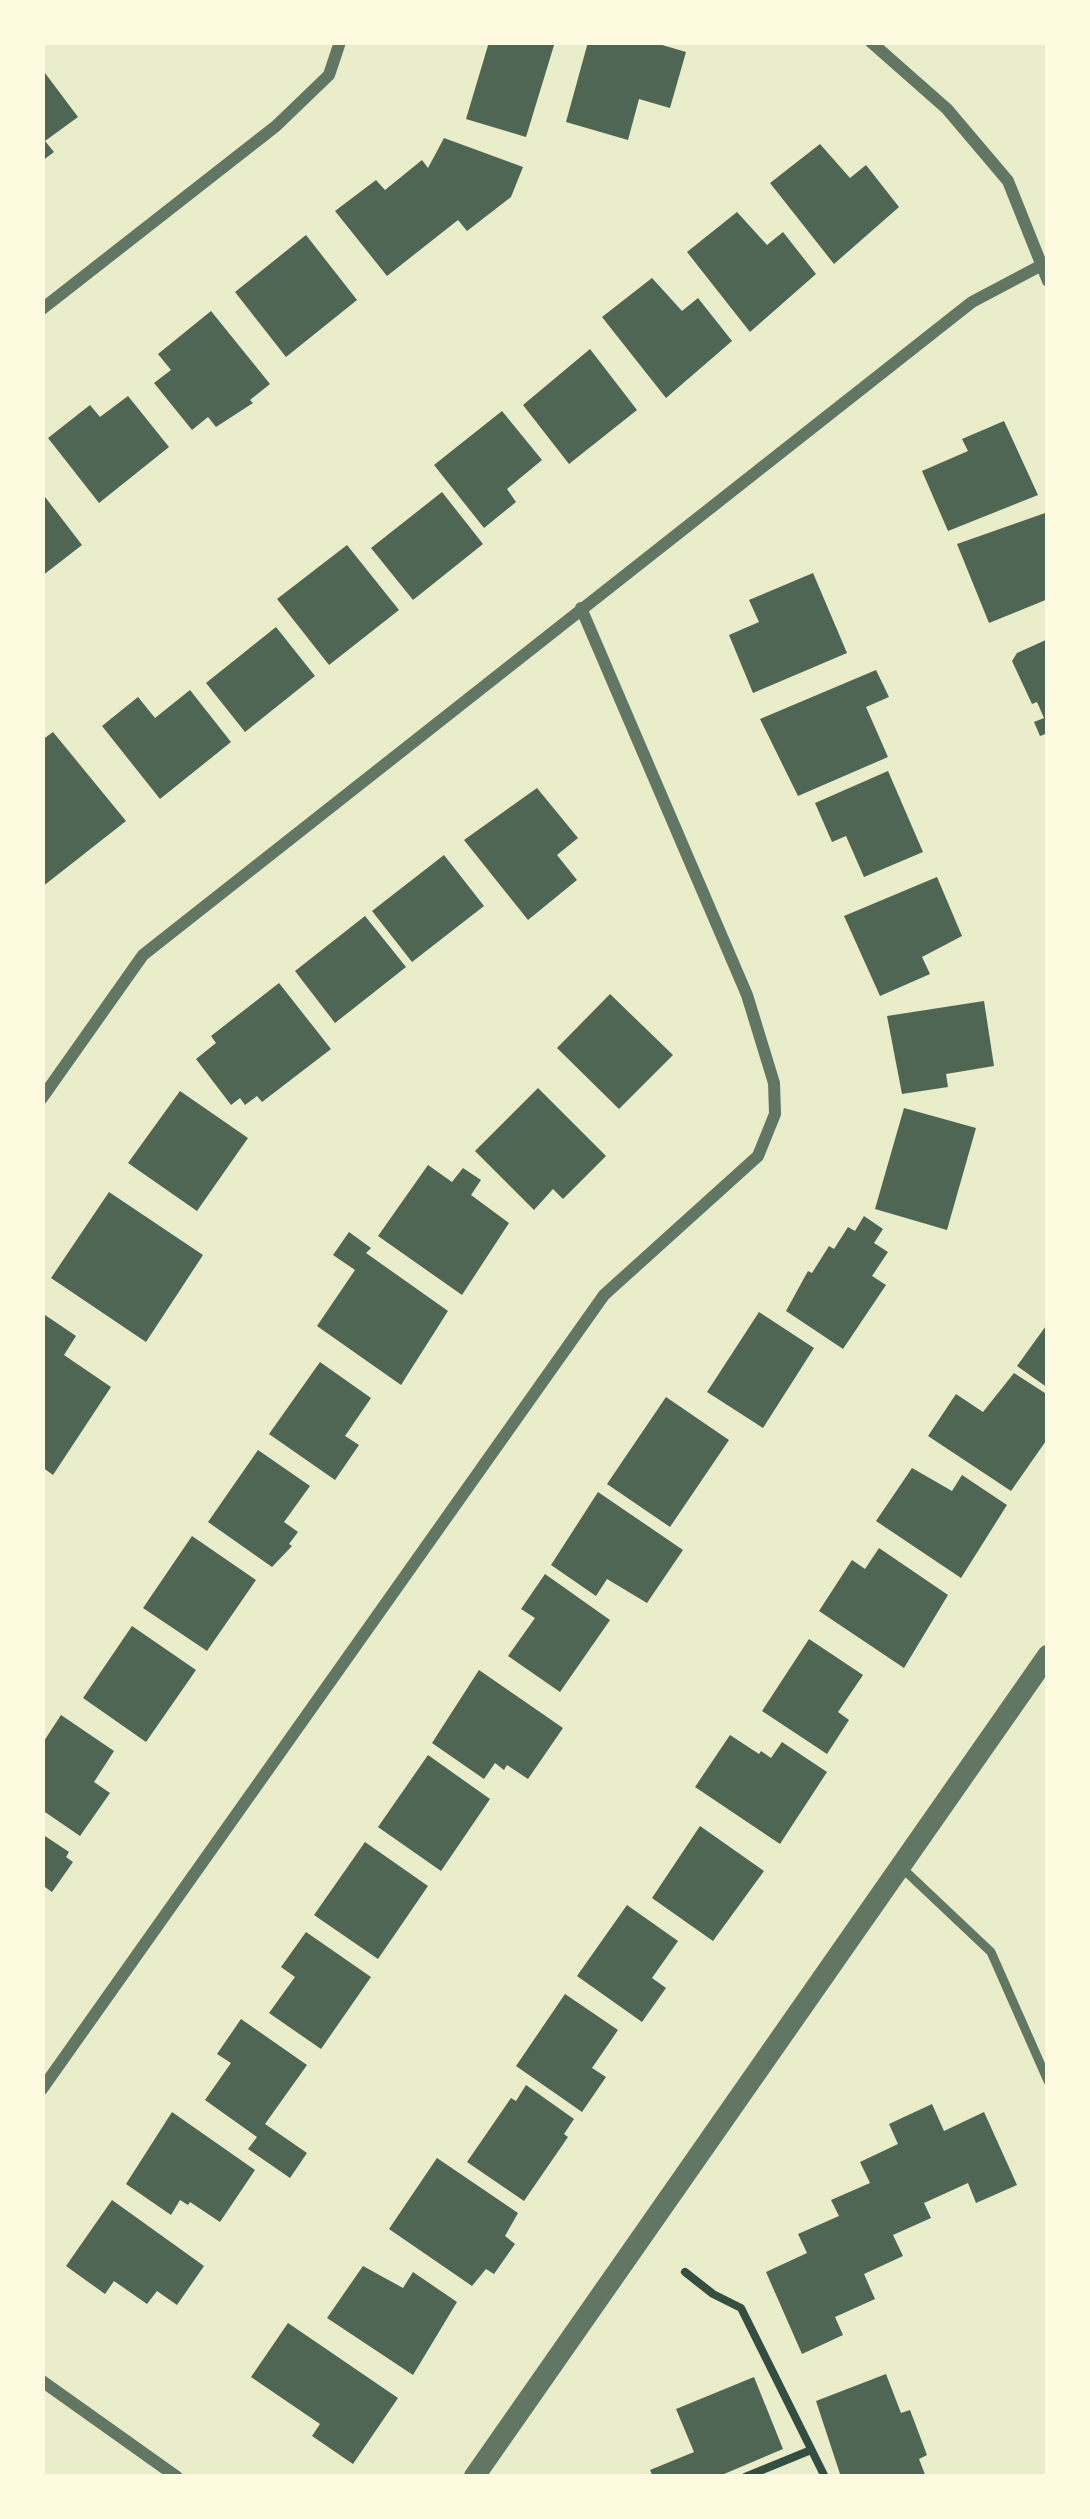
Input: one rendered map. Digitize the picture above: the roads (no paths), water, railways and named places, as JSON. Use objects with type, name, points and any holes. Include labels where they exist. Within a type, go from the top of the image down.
[{"type":"street","points":[[42,309],[276,126],[329,75],[340,42]]},
{"type":"street","points":[[871,42],[947,110],[1008,182],[1048,281]]},
{"type":"street","points":[[42,1099],[143,955],[972,302],[1040,266]]},
{"type":"street","points":[[42,2089],[604,1295],[758,1156],[775,1114],[774,1083],[747,995],[580,608]]},
{"type":"street","points":[[474,2477],[1048,1655]]},
{"type":"street","points":[[42,2381],[177,2477]]},
{"type":"lane","points":[[901,1867],[991,1952],[1048,2080]]}]
